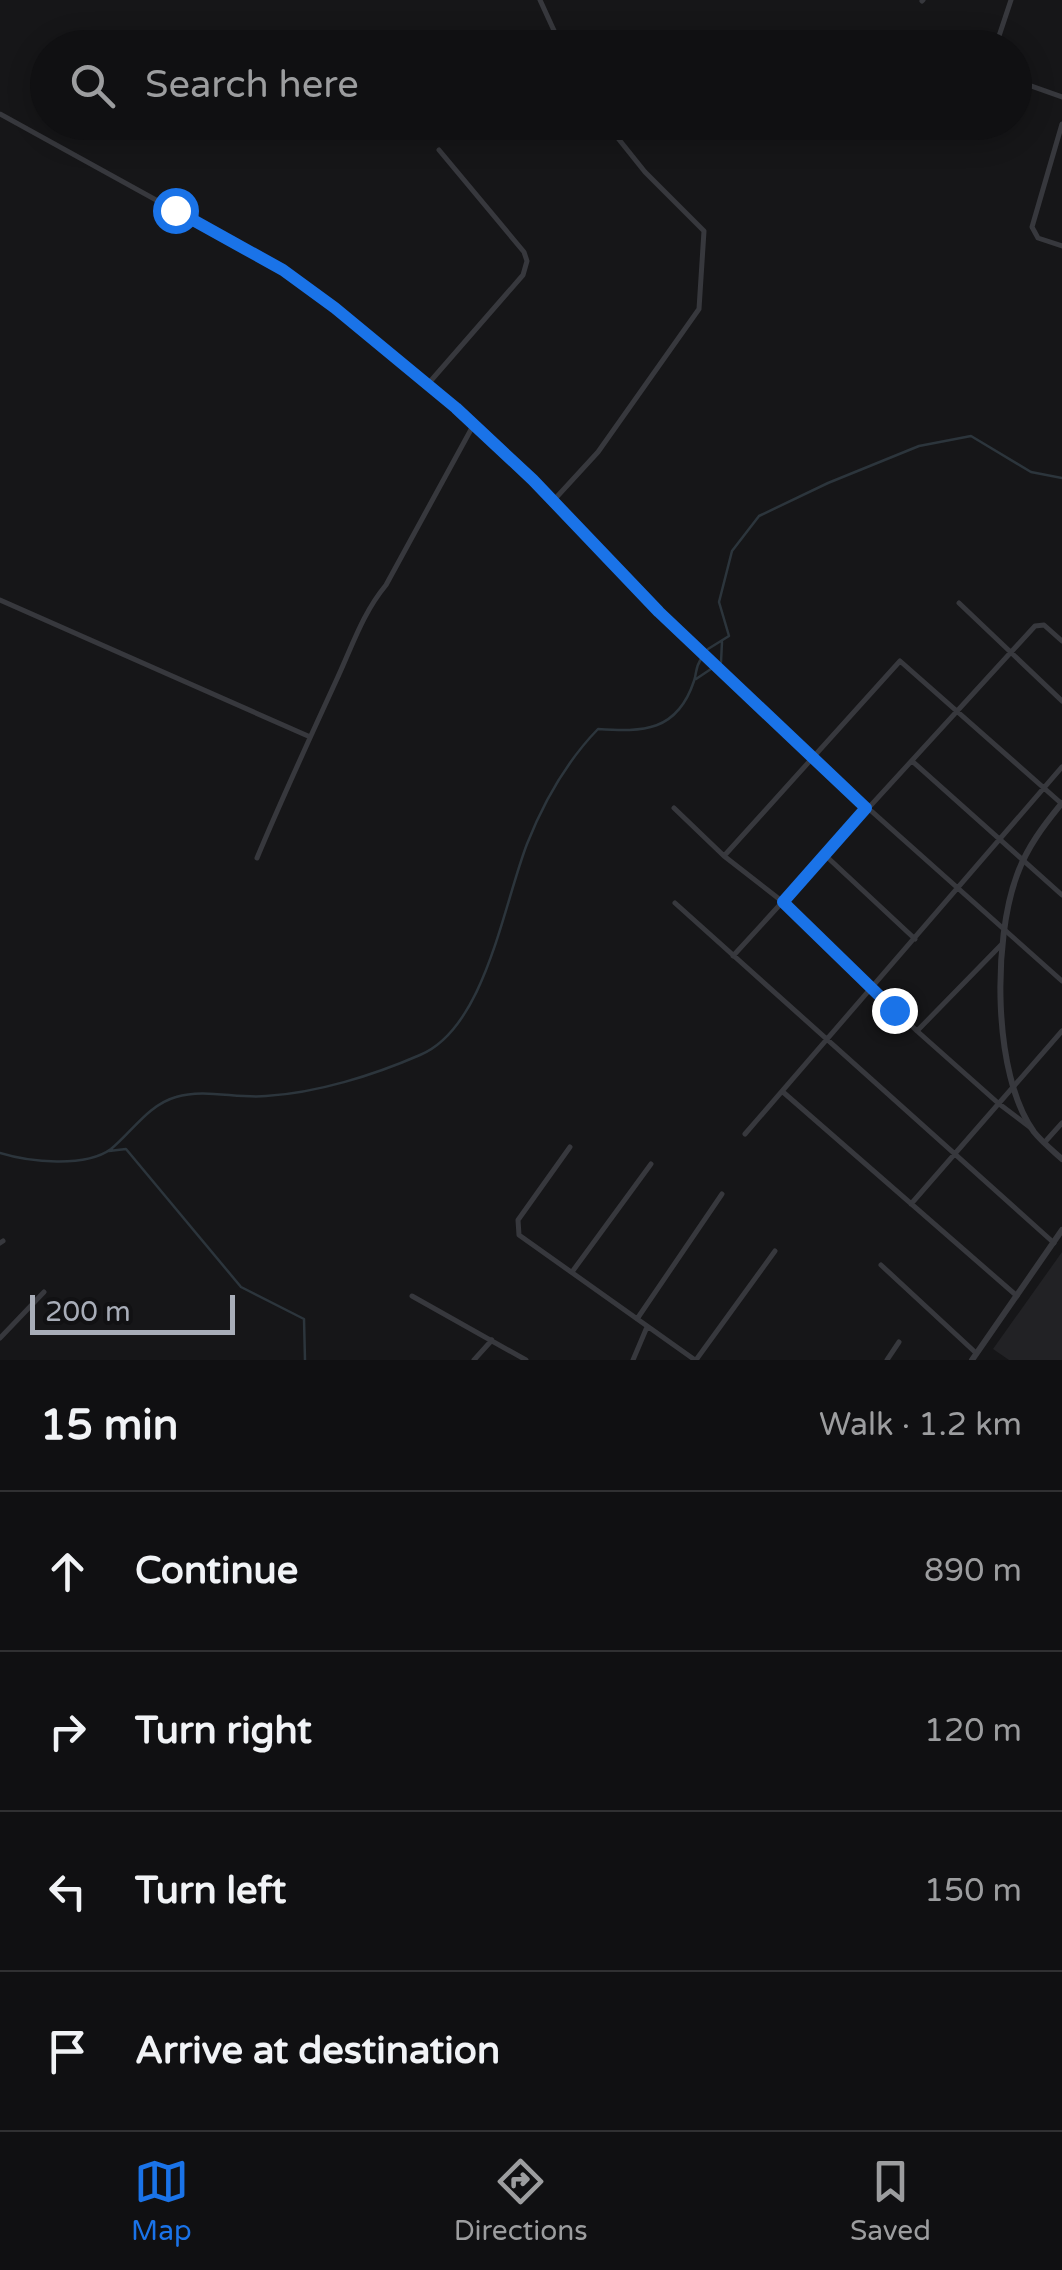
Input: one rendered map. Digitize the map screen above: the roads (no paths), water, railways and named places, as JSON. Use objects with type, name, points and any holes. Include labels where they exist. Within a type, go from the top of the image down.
[{"type":"street","points":[[540,0],[554,30]]},
{"type":"street","points":[[1002,30],[1012,0]]},
{"type":"street","points":[[1032,86],[1062,97]]},
{"type":"street","points":[[0,114],[30,131]]},
{"type":"street","points":[[1062,124],[1032,227],[1038,238],[1062,246]]},
{"type":"street","points":[[47,140],[283,270],[428,384],[474,424],[659,612],[813,759],[1062,981]]},
{"type":"street","points":[[553,501],[598,452],[699,309],[704,231],[620,140]]},
{"type":"street","points":[[428,384],[523,274],[527,261],[524,252],[439,150]]},
{"type":"street","points":[[256,858],[368,606],[386,585],[474,424]]},
{"type":"street","points":[[0,600],[308,736]]},
{"type":"street","points":[[958,602],[1062,701]]},
{"type":"street","points":[[733,956],[956,710],[1041,624],[1062,641]]},
{"type":"street","points":[[724,856],[900,661],[1062,803],[1023,860],[1012,888],[1004,930],[1004,1024],[1013,1084],[1033,1130]]},
{"type":"street","points":[[912,761],[1062,895]]},
{"type":"street","points":[[746,1134],[1062,767]]},
{"type":"street","points":[[674,808],[724,856],[783,902],[917,1031],[1062,1159]]},
{"type":"street","points":[[826,856],[915,938]]},
{"type":"street","points":[[675,902],[1054,1242]]},
{"type":"street","points":[[917,1031],[1003,943]]},
{"type":"street","points":[[911,1204],[1062,1030]]},
{"type":"street","points":[[783,1092],[1017,1296]]},
{"type":"street","points":[[1044,1142],[1062,1123]]},
{"type":"street","points":[[570,1147],[517,1225],[523,1240],[695,1360],[774,1251]]},
{"type":"street","points":[[572,1272],[651,1164]]},
{"type":"street","points":[[637,1318],[722,1194]]},
{"type":"street","points":[[880,1265],[974,1357],[1062,1230]]},
{"type":"street","points":[[0,1338],[44,1292]]},
{"type":"street","points":[[412,1296],[526,1360]]},
{"type":"street","points":[[633,1360],[647,1326]]},
{"type":"street","points":[[474,1360],[492,1340]]},
{"type":"street","points":[[887,1360],[900,1342]]},
{"type":"waterway","points":[[708,649],[729,636],[719,602],[732,551],[759,516],[919,446],[971,436],[1031,472],[1062,478]]},
{"type":"waterway","points":[[721,662],[722,642]]},
{"type":"waterway","points":[[0,1153],[41,1161],[87,1159],[111,1149],[149,1112],[176,1097],[198,1093],[266,1096],[325,1087],[420,1055],[442,1041],[476,993],[527,844],[548,797],[566,769],[598,729],[644,729],[668,719],[687,698],[701,659]]},
{"type":"waterway","points":[[696,679],[711,669]]},
{"type":"waterway","points":[[109,1151],[126,1149],[241,1287],[304,1319],[305,1360]]}]
